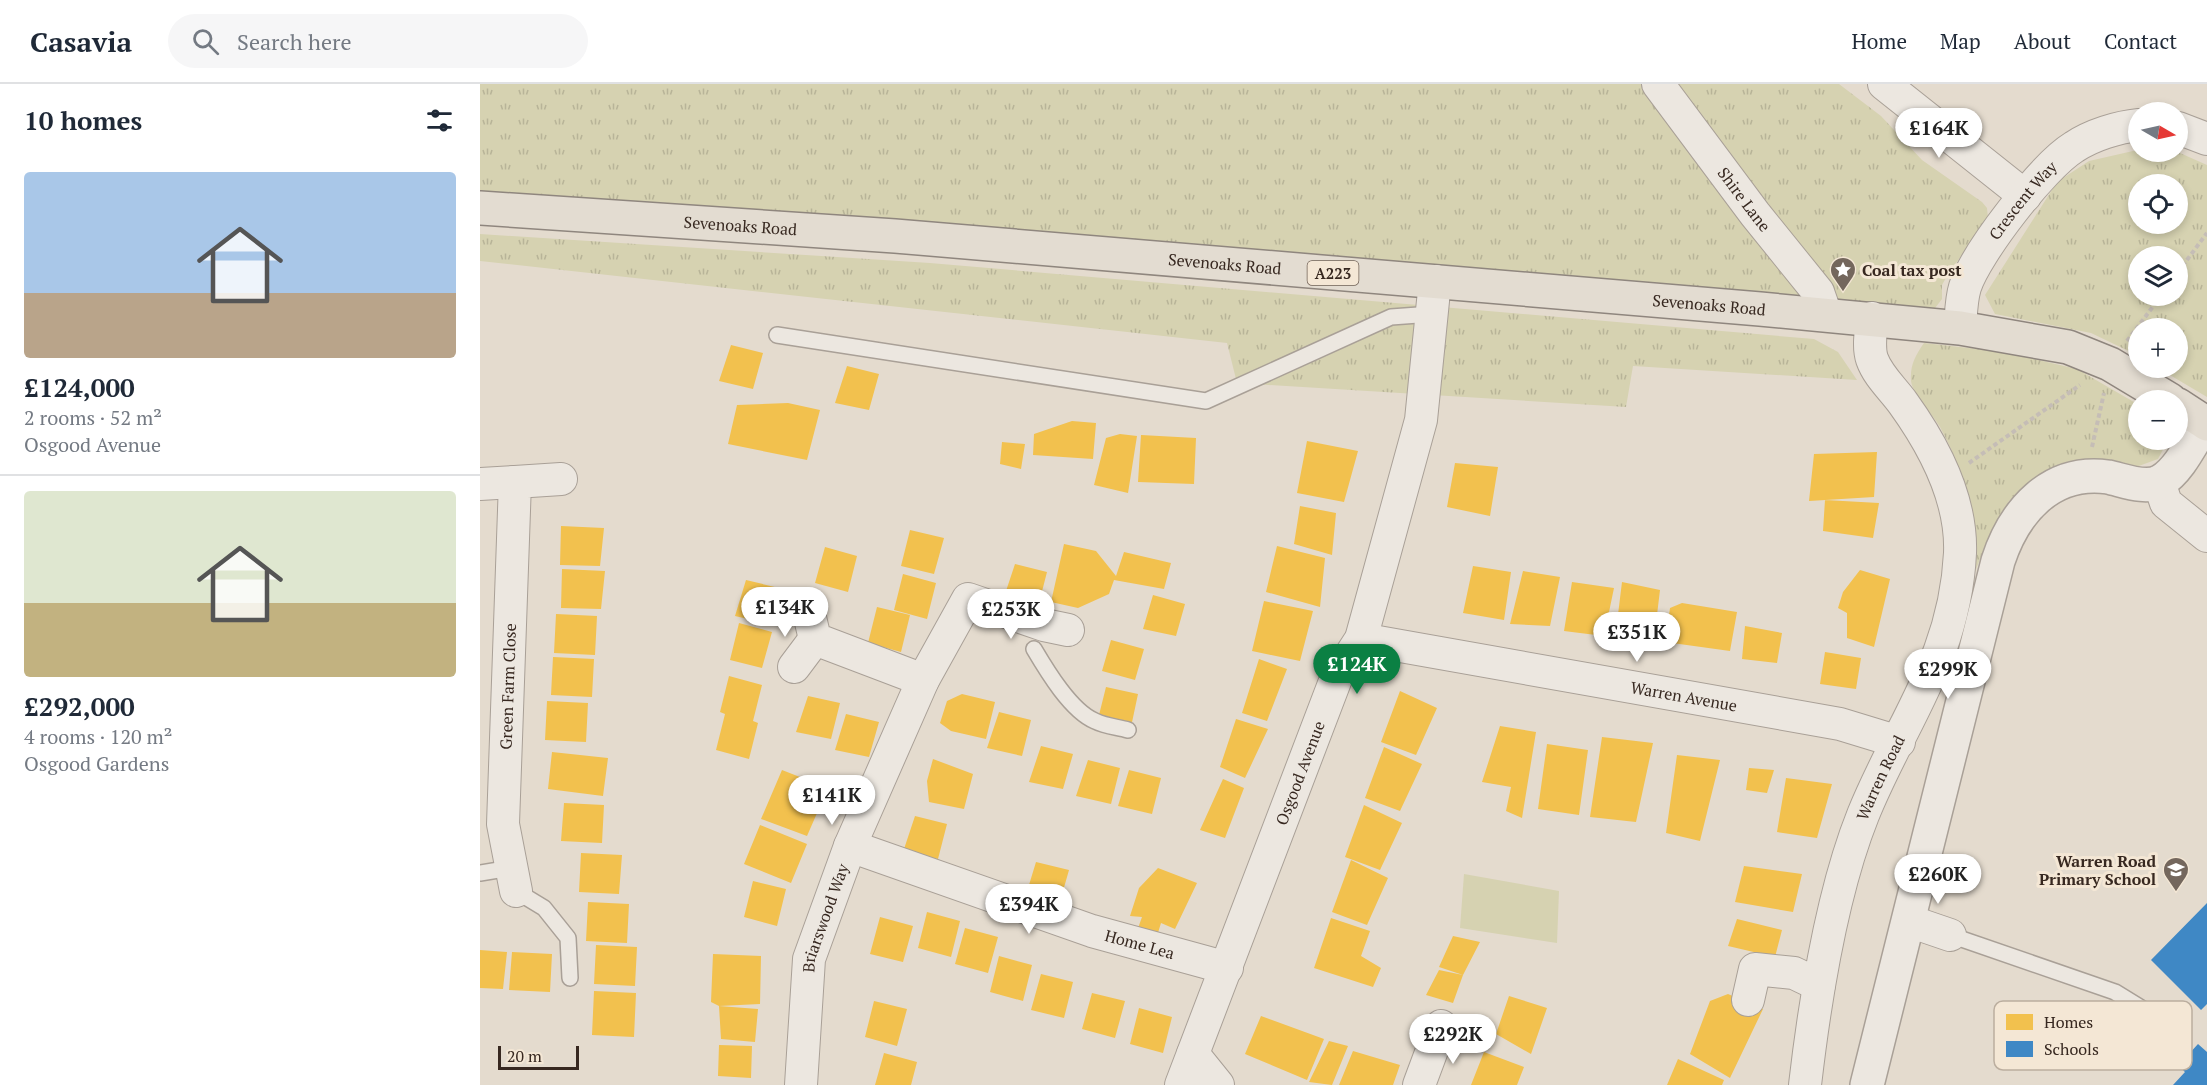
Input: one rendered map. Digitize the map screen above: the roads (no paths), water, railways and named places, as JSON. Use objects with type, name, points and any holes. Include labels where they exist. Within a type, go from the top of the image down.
[{"type":"main road","name":"Sevenoaks Road","points":[[480,208],[872,234],[1872,318],[1960,328],[2051,343],[2110,364],[2153,390]]},
{"type":"street","name":"Shire Lane","points":[[1658,84],[1755,214],[1818,292],[1826,315]]},
{"type":"street","points":[[1884,84],[2025,196]]},
{"type":"street","name":"Crescent Way","points":[[1960,328],[1963,300],[1969,278],[2025,196],[2057,160],[2074,147],[2113,130],[2128,127]]},
{"type":"street","points":[[2188,132],[2207,139]]},
{"type":"street","name":"Osgood Avenue","points":[[1181,1085],[1337,676],[1361,639],[1421,420],[1435,281]]},
{"type":"street","name":"Warren Road","points":[[1805,1085],[1819,985],[1852,848],[1874,791],[1929,681],[1953,605],[1960,553],[1960,527],[1946,479],[1904,405],[1871,357],[1872,318]]},
{"type":"street","points":[[1867,1085],[1998,561],[2010,529],[2028,504],[2055,486],[2070,481],[2096,476],[2137,483],[2159,482],[2172,471],[2196,417]]},
{"type":"street","points":[[480,484],[561,478]]},
{"type":"street","name":"Green Farm Close","points":[[514,880],[503,824],[515,482]]},
{"type":"street","points":[[2159,482],[2166,503],[2207,536]]},
{"type":"street","name":"Briarswood Way","points":[[801,1085],[809,959],[850,846],[923,680],[968,599],[1048,635]]},
{"type":"street","points":[[807,605],[815,639]]},
{"type":"street","points":[[815,639],[923,680]]},
{"type":"street","points":[[794,667],[815,639]]},
{"type":"street","name":"Warren Avenue","points":[[1361,639],[1840,724],[1899,742]]},
{"type":"street","name":"Home Lea","points":[[850,846],[1092,931],[1227,968]]},
{"type":"street","points":[[1909,921],[1950,935]]},
{"type":"street","points":[[1748,1000],[1755,969],[1794,973],[1819,985]]},
{"type":"street","points":[[1419,1085],[1441,1026]]},
{"type":"street","points":[[1193,1054],[1218,1085]]},
{"type":"lane","points":[[777,335],[1206,402],[1391,317],[1432,314]]},
{"type":"lane","points":[[1048,635],[1050,676],[1082,712],[1094,721],[1128,730]]},
{"type":"lane","points":[[480,873],[514,880],[544,908],[568,938],[570,978]]},
{"type":"lane","points":[[1950,935],[2115,992],[2130,1001]]},
{"type":"place","name":"Coal tax post","points":[[1843,293]]},
{"type":"place","name":"Warren Road Primary School","points":[[2176,893]]}]
